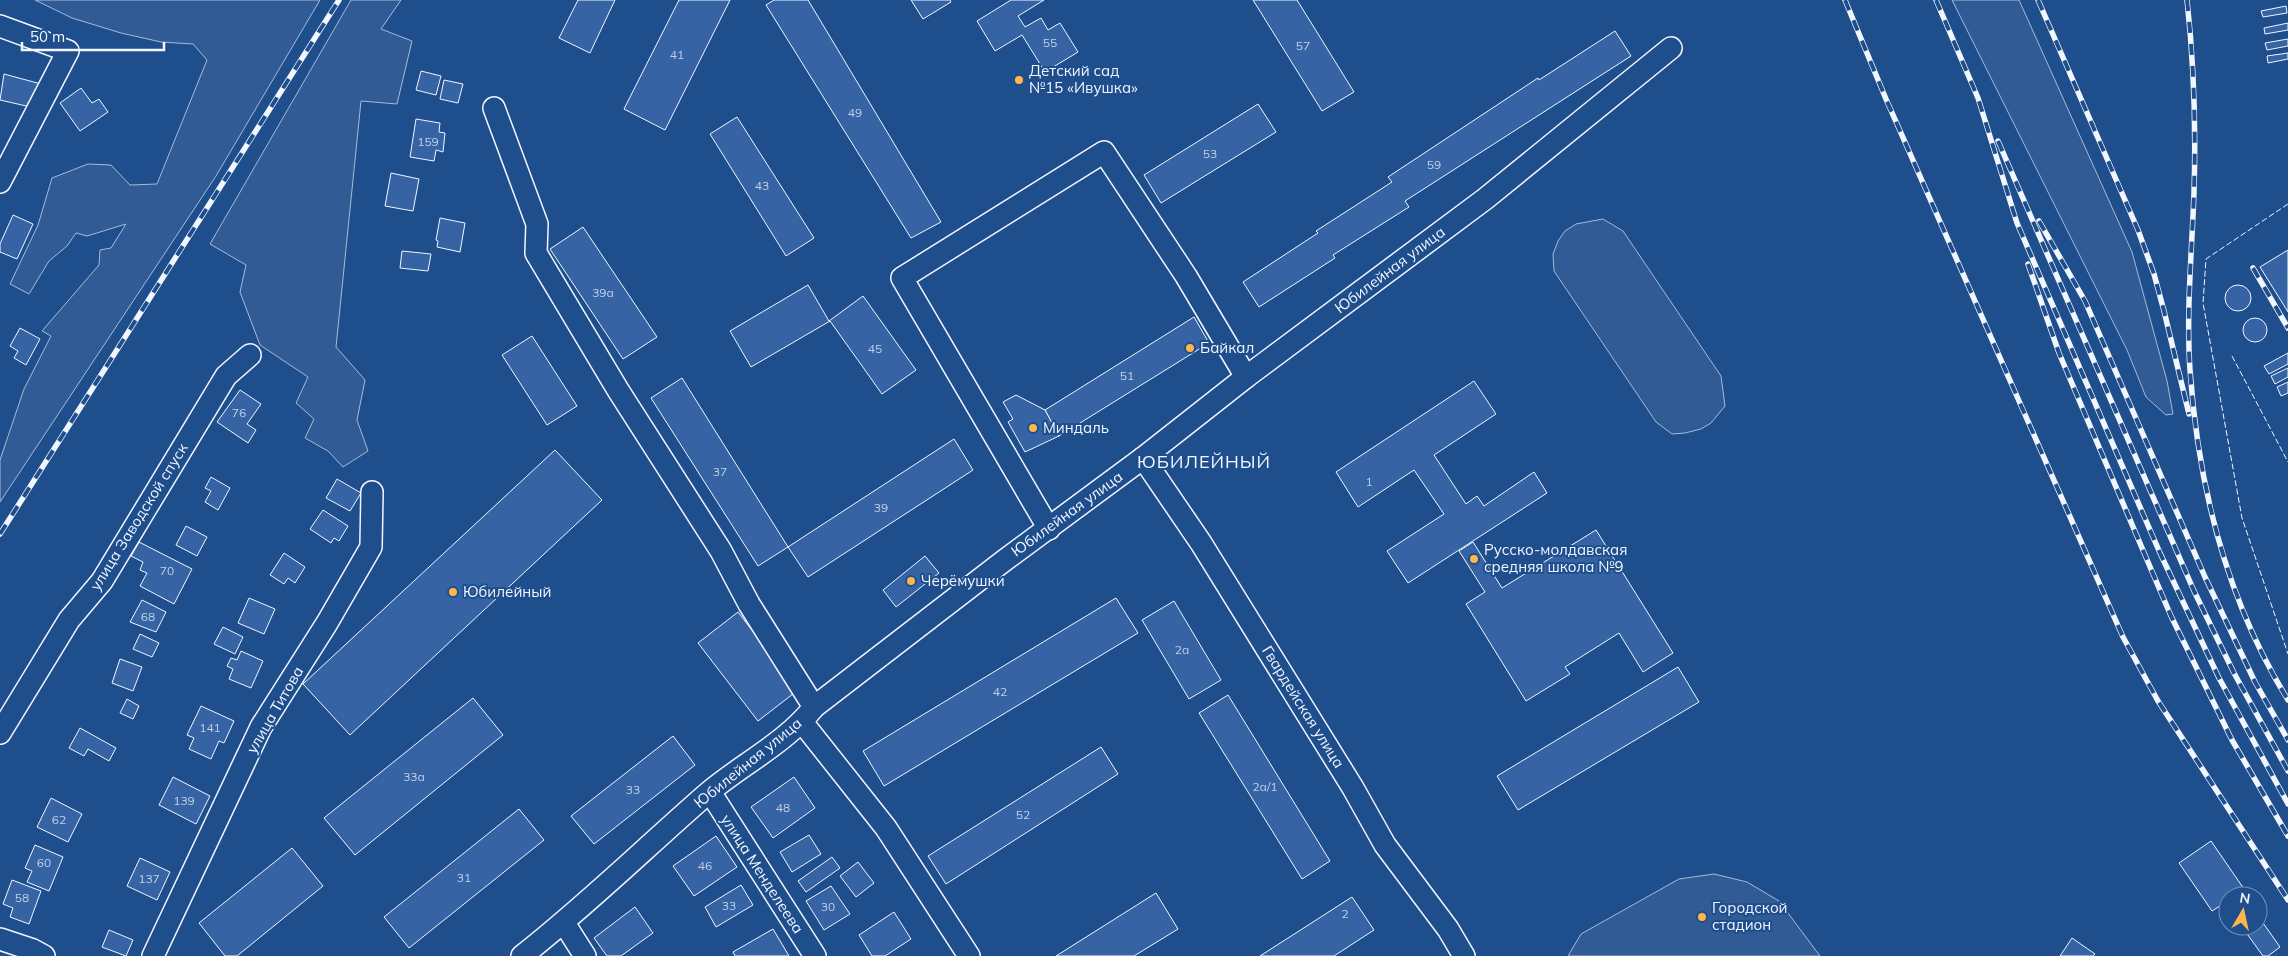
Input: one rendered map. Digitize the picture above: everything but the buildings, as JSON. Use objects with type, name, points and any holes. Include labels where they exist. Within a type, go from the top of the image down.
[{"type":"street","points":[[0,26],[68,51],[0,182]]},
{"type":"street","name":"Юбилейная улица","points":[[522,956],[564,923],[710,792],[808,714],[1246,377],[1485,199],[1672,48]]},
{"type":"street","points":[[494,108],[537,224],[536,253],[618,390],[721,551],[808,714],[886,828],[969,956]]},
{"type":"street","points":[[1049,528],[902,278],[1104,152],[1186,276],[1246,377]]},
{"type":"street","name":"улица Заводской спуск","points":[[0,733],[69,620],[102,581],[226,376],[250,355]]},
{"type":"street","name":"Гвардейская улица","points":[[1143,458],[1201,543],[1353,788],[1385,845],[1448,930],[1464,956]]},
{"type":"street","name":"улица Титова","points":[[153,956],[261,727],[327,623],[371,547],[372,492]]},
{"type":"street","name":"улица Менделеева","points":[[710,792],[815,956]]},
{"type":"street","points":[[564,923],[585,956]]},
{"type":"street","points":[[0,939],[33,950],[44,956]]},
{"type":"shaded area","points":[[35,0],[320,0],[216,176],[0,502],[0,460],[24,389],[51,336],[42,331],[99,265],[100,250],[111,248],[126,224],[87,236],[76,233],[67,246],[49,261],[29,294],[10,284],[38,225],[52,178],[88,164],[111,165],[130,185],[157,184],[207,60],[193,44],[161,42],[121,33],[72,18]]},
{"type":"shaded area","points":[[351,0],[401,0],[381,29],[412,41],[397,104],[361,101],[336,347],[365,380],[357,420],[368,451],[343,467],[328,451],[305,438],[314,419],[296,403],[308,377],[260,345],[240,292],[246,265],[210,244]]},
{"type":"shaded area","points":[[1952,0],[2019,0],[2132,252],[2167,381],[2173,414],[2166,415],[2146,397],[2127,350]]},
{"type":"shaded area","points":[[1603,219],[1623,231],[1721,376],[1725,406],[1711,423],[1701,429],[1672,434],[1656,422],[1554,271],[1553,254],[1558,241],[1565,231],[1576,224]]},
{"type":"shaded area","name":"Городской стадион","points":[[1714,874],[1747,882],[1779,901],[1820,956],[1568,956],[1581,934],[1679,879]]},
{"type":"railway","points":[[0,534],[339,0]]},
{"type":"railway","points":[[1845,0],[1886,99],[2123,637],[2158,701],[2288,900]]},
{"type":"railway","points":[[1936,0],[1978,98],[2017,223],[2160,553],[2219,678],[2288,804]]},
{"type":"railway","points":[[2038,0],[2138,230],[2154,274],[2189,414]]},
{"type":"railway","points":[[2187,0],[2193,72],[2195,144],[2189,348],[2194,413],[2200,456],[2208,499],[2232,582],[2248,623],[2288,700]]},
{"type":"railway","points":[[1998,141],[2194,591],[2234,673],[2288,771]]},
{"type":"railway","points":[[2039,221],[2085,301],[2205,577],[2255,682],[2288,740]]},
{"type":"railway","points":[[2028,264],[2059,353],[2171,616],[2232,740],[2288,836]]},
{"type":"railway","points":[[2253,268],[2288,328]]},
{"type":"fence","points":[[2288,204],[2206,259],[2203,303],[2242,518],[2288,654]]},
{"type":"fence","points":[[2232,356],[2288,462]]},
{"type":"place","name":"Детский сад №15 «Ивушка»","points":[[1019,80]]},
{"type":"place","name":"Байкал","points":[[1190,348]]},
{"type":"place","name":"Миндаль","points":[[1033,428]]},
{"type":"place","name":"Русско-молдавская средняя школа №9","points":[[1474,559]]},
{"type":"place","name":"Черёмушки","points":[[911,581]]},
{"type":"place","name":"Юбилейный","points":[[453,592]]},
{"type":"place","name":"Городской стадион","points":[[1702,917]]},
{"type":"district","name":"ЮБИЛЕЙНЫЙ","points":[[1204,462]]}]
